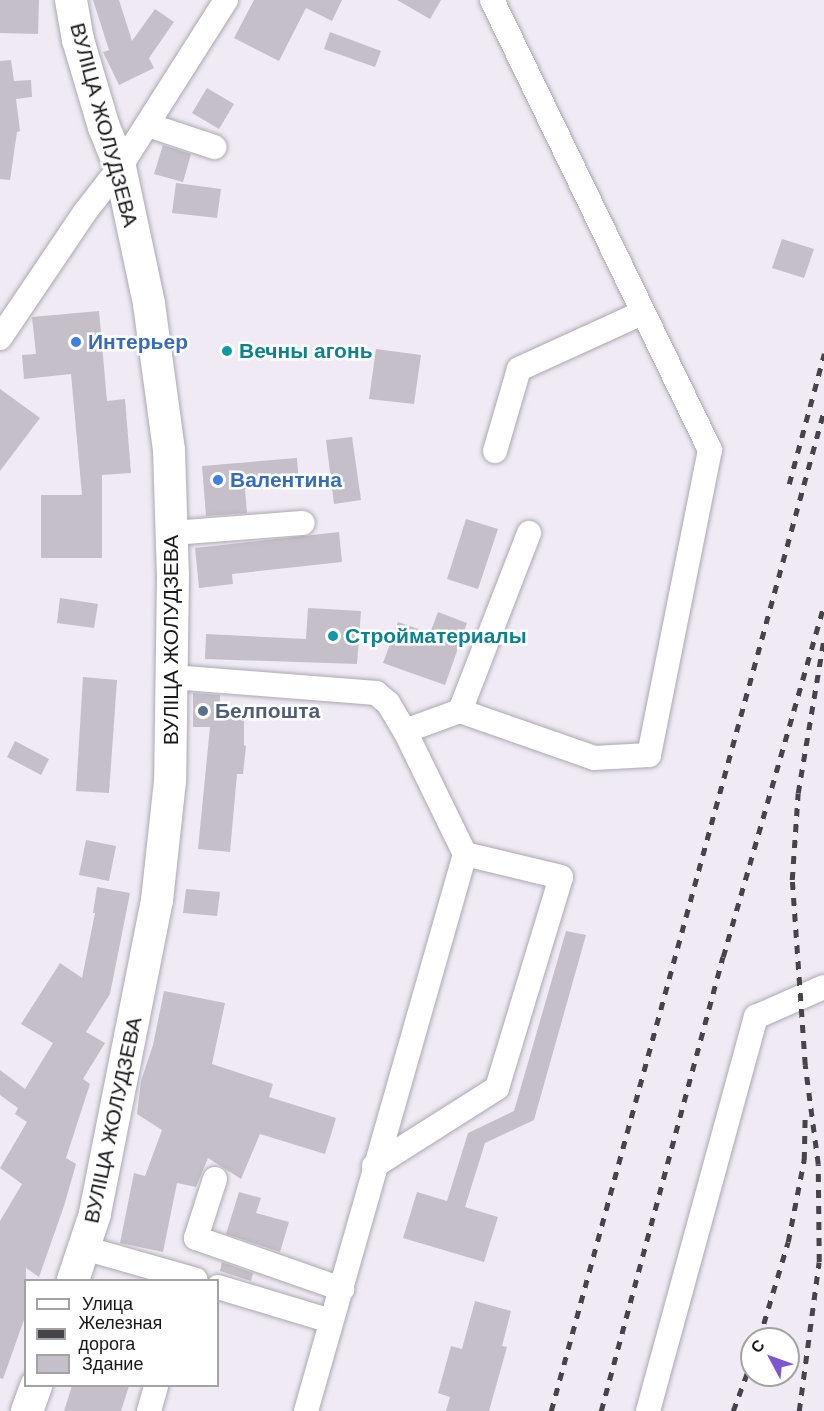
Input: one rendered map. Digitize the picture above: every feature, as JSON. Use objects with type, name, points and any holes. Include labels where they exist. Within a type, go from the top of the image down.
[{"type":"main road","name":"ВУЛІЦА ЖОЛУДЗЕВА","points":[[72,0],[78,40],[104,127],[120,167],[150,316],[169,450],[172,533],[170,781],[157,900],[95,1214],[74,1279]]},
{"type":"main road","points":[[27,1411],[36,1387]]},
{"type":"street","points":[[0,338],[85,212],[120,167],[226,0]]},
{"type":"street","points":[[405,731],[460,711],[594,758],[649,755],[710,450],[492,0]]},
{"type":"street","points":[[148,124],[213,147]]},
{"type":"street","points":[[495,451],[519,369],[642,313]]},
{"type":"street","points":[[172,533],[303,522]]},
{"type":"street","points":[[460,711],[529,533]]},
{"type":"street","points":[[172,677],[376,693],[388,704],[405,731],[465,854],[374,1166],[342,1289],[306,1411]]},
{"type":"street","points":[[374,1166],[497,1088],[561,877],[465,854]]},
{"type":"street","points":[[648,1411],[756,1017],[824,987]]},
{"type":"street","points":[[215,1179],[196,1238],[342,1289]]},
{"type":"street","points":[[84,1248],[189,1279]]},
{"type":"street","points":[[228,1290],[331,1321]]},
{"type":"street","points":[[149,1411],[156,1387]]},
{"type":"building","points":[[0,0],[39,0],[38,34],[0,33]]},
{"type":"building","points":[[93,0],[119,0],[132,41],[155,9],[174,22],[149,58],[154,68],[119,85],[103,52],[109,50]]},
{"type":"building","points":[[254,0],[342,0],[332,21],[306,8],[279,61],[234,38]]},
{"type":"building","points":[[397,0],[441,0],[430,19]]},
{"type":"building","points":[[330,32],[381,51],[375,67],[324,49]]},
{"type":"building","points":[[11,60],[14,81],[31,80],[32,97],[16,99],[20,131],[17,132],[10,180],[0,179],[0,61]]},
{"type":"building","points":[[207,88],[234,104],[219,129],[192,113]]},
{"type":"building","points":[[163,145],[191,154],[183,182],[154,174]]},
{"type":"building","points":[[176,183],[221,189],[217,218],[172,213]]},
{"type":"building","points":[[782,239],[814,249],[804,278],[772,268]]},
{"type":"building","points":[[99,311],[107,401],[125,399],[131,473],[102,475],[102,558],[41,558],[41,495],[82,495],[71,374],[24,379],[22,355],[36,354],[32,317]]},
{"type":"building","points":[[376,349],[421,355],[414,404],[369,399]]},
{"type":"building","points":[[0,389],[40,418],[0,471]]},
{"type":"building","points":[[352,437],[361,500],[334,504],[326,440]]},
{"type":"building","points":[[297,458],[299,484],[245,489],[247,513],[206,516],[202,466]]},
{"type":"building","points":[[466,519],[498,529],[478,589],[447,579]]},
{"type":"building","points":[[339,532],[342,562],[232,574],[233,584],[199,588],[195,548]]},
{"type":"building","points":[[60,598],[98,604],[94,628],[57,623]]},
{"type":"building","points":[[308,608],[361,611],[357,664],[205,659],[206,634],[306,639]]},
{"type":"building","points":[[438,612],[467,623],[445,685],[383,663],[398,622],[430,633]]},
{"type":"building","points":[[83,677],[117,680],[109,793],[76,791]]},
{"type":"building","points":[[193,693],[220,695],[220,708],[244,708],[244,745],[246,746],[243,774],[237,774],[230,852],[198,849],[210,727],[193,727]]},
{"type":"building","points":[[15,741],[49,759],[41,775],[7,757]]},
{"type":"building","points":[[86,840],[116,846],[109,881],[79,875]]},
{"type":"building","points":[[97,887],[130,893],[110,994],[86,1032],[105,1043],[83,1079],[90,1084],[66,1158],[76,1164],[39,1277],[26,1268],[24,1320],[3,1379],[0,1378],[0,1221],[22,1184],[0,1168],[27,1122],[15,1114],[18,1108],[0,1095],[0,1070],[25,1089],[53,1043],[21,1024],[60,963],[82,978],[95,913],[93,913]]},
{"type":"building","points":[[186,889],[220,892],[217,916],[183,913]]},
{"type":"building","points":[[566,931],[586,935],[534,1120],[485,1143],[465,1207],[498,1217],[484,1262],[403,1238],[417,1192],[447,1201],[468,1133],[514,1111]]},
{"type":"building","points":[[164,991],[225,1003],[212,1064],[273,1084],[269,1097],[336,1118],[325,1154],[260,1134],[241,1179],[208,1158],[196,1187],[177,1183],[163,1252],[120,1243],[134,1173],[145,1176],[162,1130],[137,1114],[141,1081],[153,1045]]},
{"type":"building","points":[[239,1192],[261,1198],[256,1213],[289,1222],[280,1252],[226,1234]]},
{"type":"building","points":[[222,1262],[253,1273],[251,1281],[220,1271]]},
{"type":"building","points":[[475,1301],[511,1311],[502,1346],[507,1347],[489,1411],[446,1411],[450,1397],[438,1393],[451,1346],[462,1349]]},
{"type":"building","points":[[72,1387],[129,1387],[121,1411],[64,1411]]},
{"type":"railway","points":[[789,484],[824,354]]},
{"type":"railway","points":[[551,1411],[824,410]]},
{"type":"railway","points":[[601,1411],[723,957],[824,604]]},
{"type":"railway","points":[[799,1411],[819,1262],[818,1164],[805,1065],[792,880],[798,793],[824,637]]},
{"type":"railway","points":[[763,1327],[788,1242],[804,1160],[805,1113]]},
{"type":"railway","points":[[733,1411],[742,1387]]},
{"type":"place","name":"Интерьер","points":[[76,342]]},
{"type":"place","name":"Вечны агонь","points":[[227,351]]},
{"type":"place","name":"Валентина","points":[[218,480]]},
{"type":"place","name":"Стройматериалы","points":[[333,636]]},
{"type":"place","name":"Белпошта","points":[[203,711]]}]
